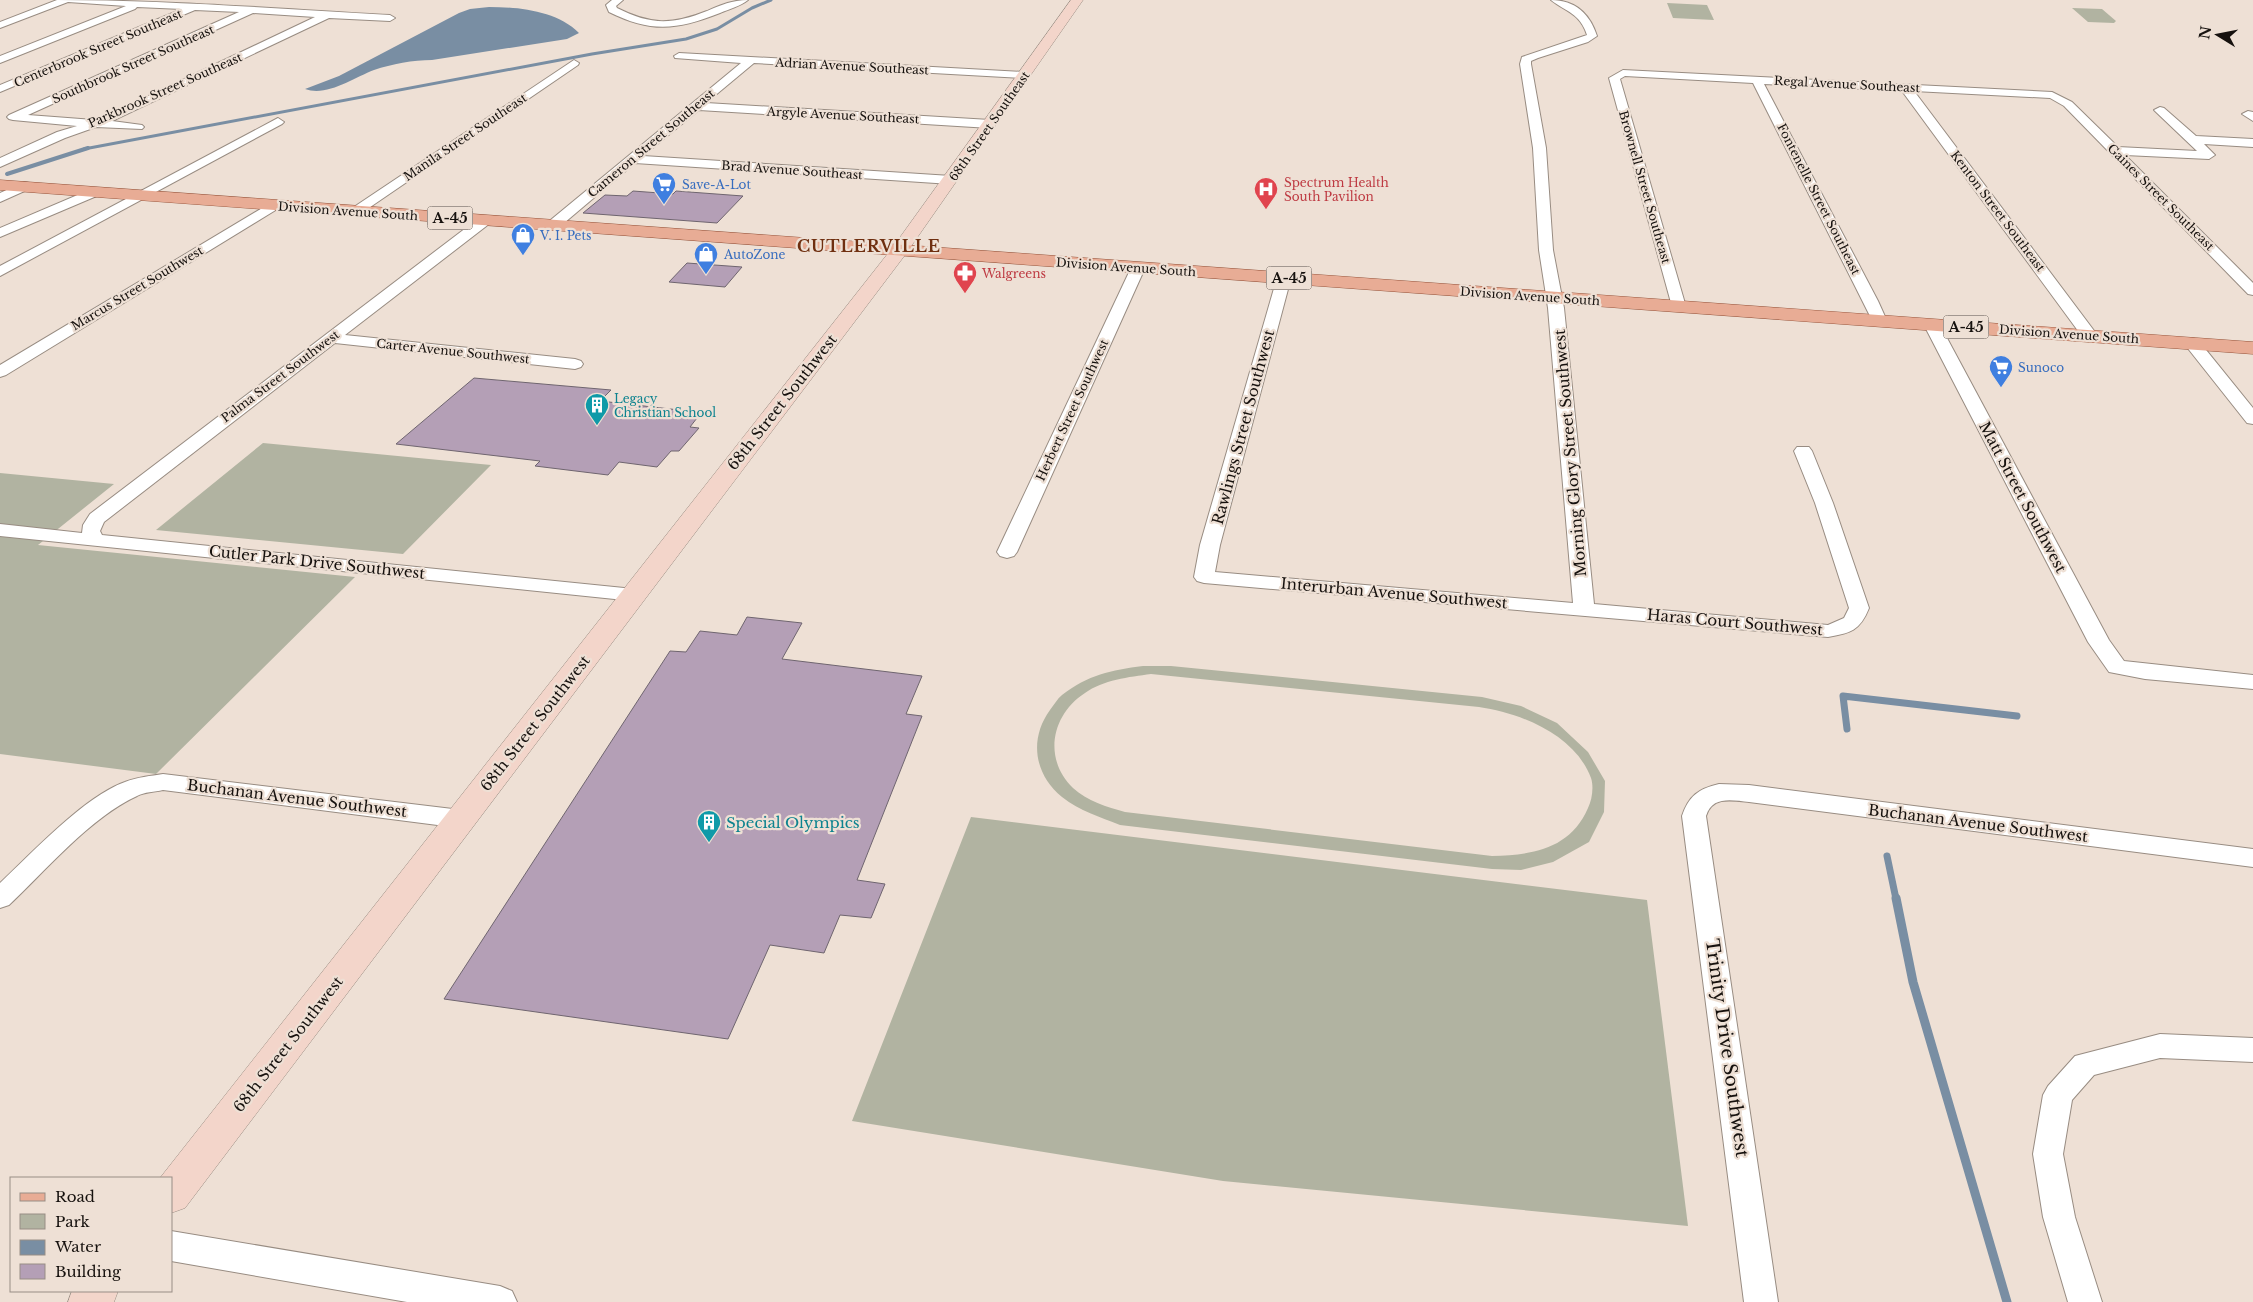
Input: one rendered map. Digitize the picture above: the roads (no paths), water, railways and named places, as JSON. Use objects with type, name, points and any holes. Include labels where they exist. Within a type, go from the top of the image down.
[{"type":"main road","name":"68th Street Southeast","points":[[899,251],[952,180],[1077,0]]},
{"type":"main road","name":"Division Avenue South","points":[[0,185],[2253,348]]},
{"type":"main road","name":"68th Street Southwest","points":[[172,1194],[899,251]]},
{"type":"street","points":[[0,25],[66,0]]},
{"type":"street","points":[[70,0],[390,18]]},
{"type":"street","points":[[617,0],[610,6],[621,15],[647,25],[664,26],[696,18],[743,0]]},
{"type":"street","name":"Morning Glory Street Southwest","points":[[1556,0],[1563,2],[1580,14],[1590,28],[1592,36],[1575,44],[1526,59],[1524,68],[1530,88],[1540,153],[1544,246],[1556,308],[1584,609]]},
{"type":"street","points":[[0,60],[139,4]]},
{"type":"street","name":"Centerbrook Street Southeast","points":[[0,89],[196,7]]},
{"type":"street","name":"Southbrook Street Southeast","points":[[13,117],[253,10]]},
{"type":"street","name":"Parkbrook Street Southeast","points":[[0,163],[61,135],[95,124],[328,14]]},
{"type":"street","name":"Adrian Avenue Southeast","points":[[679,56],[1024,75]]},
{"type":"street","name":"Cameron Street Southeast","points":[[552,226],[751,60]]},
{"type":"street","name":"Manila Street Southeast","points":[[355,211],[574,63]]},
{"type":"street","name":"Regal Avenue Southeast","points":[[1623,73],[2041,94],[2052,95],[2068,104]]},
{"type":"street","name":"Brownell Street Southeast","points":[[1623,73],[1614,78],[1678,307]]},
{"type":"street","name":"Fontenelle Street Southeast","points":[[1756,79],[1871,300],[1879,321]]},
{"type":"street","name":"Kenton Street Southeast","points":[[1905,87],[2090,336]]},
{"type":"street","name":"Gaines Street Southeast","points":[[2068,104],[2253,291]]},
{"type":"street","name":"Argyle Avenue Southeast","points":[[696,106],[990,124]]},
{"type":"street","points":[[2116,151],[2209,155],[2160,110]]},
{"type":"street","points":[[0,116],[138,127]]},
{"type":"street","name":"Southbrook Street Southeast","points":[[0,155],[72,122]]},
{"type":"street","points":[[0,272],[278,122]]},
{"type":"street","points":[[2194,140],[2253,143]]},
{"type":"street","name":"Brad Avenue Southeast","points":[[632,159],[952,180]]},
{"type":"street","points":[[0,198],[24,186]]},
{"type":"street","points":[[0,233],[94,192]]},
{"type":"street","name":"Marcus Street Southwest","points":[[0,372],[274,205]]},
{"type":"street","name":"Palma Street Southwest","points":[[96,540],[90,531],[97,518],[484,221]]},
{"type":"street","name":"Herbert Street Southwest","points":[[1007,552],[1138,268]]},
{"type":"street","name":"Rawlings Street Southwest","points":[[1204,577],[1210,545],[1284,278]]},
{"type":"street","name":"Matt Street Southwest","points":[[1932,325],[2099,642],[2117,667],[2145,672],[2253,682]]},
{"type":"street","name":"Carter Avenue Southwest","points":[[331,338],[575,364]]},
{"type":"street","points":[[2192,343],[2253,419]]},
{"type":"street","name":"Haras Court Southwest","points":[[1584,609],[1828,631],[1844,627],[1854,621],[1859,608],[1824,503],[1803,452]]},
{"type":"street","name":"Cutler Park Drive Southwest","points":[[0,530],[634,595]]},
{"type":"street","name":"Interurban Avenue Southwest","points":[[1204,577],[1584,609]]},
{"type":"street","name":"Buchanan Avenue Southwest","points":[[1,897],[78,825],[108,802],[132,788],[163,782],[240,790],[461,819]]},
{"type":"street","name":"Buchanan Avenue Southwest","points":[[1704,797],[1725,792],[1767,796],[2253,858]]},
{"type":"street","name":"Trinity Drive Southwest","points":[[1704,797],[1694,816],[1762,1302]]},
{"type":"street","points":[[2085,1302],[2059,1217],[2048,1154],[2058,1095],[2085,1065],[2160,1046],[2253,1050]]},
{"type":"street","points":[[172,1246],[500,1302]]},
{"type":"water","points":[[489,7],[525,9],[549,15],[579,33],[567,39],[395,64],[374,70],[331,89],[313,91],[305,89],[339,76],[459,13],[470,9]]},
{"type":"waterway","points":[[86,149],[592,54],[686,39],[717,29],[752,8],[771,0]]},
{"type":"waterway","points":[[7,174],[86,149]]},
{"type":"waterway","points":[[1847,729],[1843,696],[2017,716]]},
{"type":"waterway","points":[[1887,856],[1896,899]]},
{"type":"waterway","points":[[1896,898],[1913,982],[2007,1302]]},
{"type":"place","name":"Save-A-Lot","points":[[664,205]]},
{"type":"place","name":"Spectrum Health South Pavilion","points":[[1266,210]]},
{"type":"place","name":"V. I. Pets","points":[[523,256]]},
{"type":"place","name":"AutoZone","points":[[706,275]]},
{"type":"place","name":"Walgreens","points":[[965,294]]},
{"type":"place","name":"Sunoco","points":[[2001,388]]},
{"type":"place","name":"Legacy Christian School","points":[[597,426]]},
{"type":"place","name":"Special Olympics","points":[[709,843]]},
{"type":"district","name":"CUTLERVILLE","points":[[869,246]]}]
